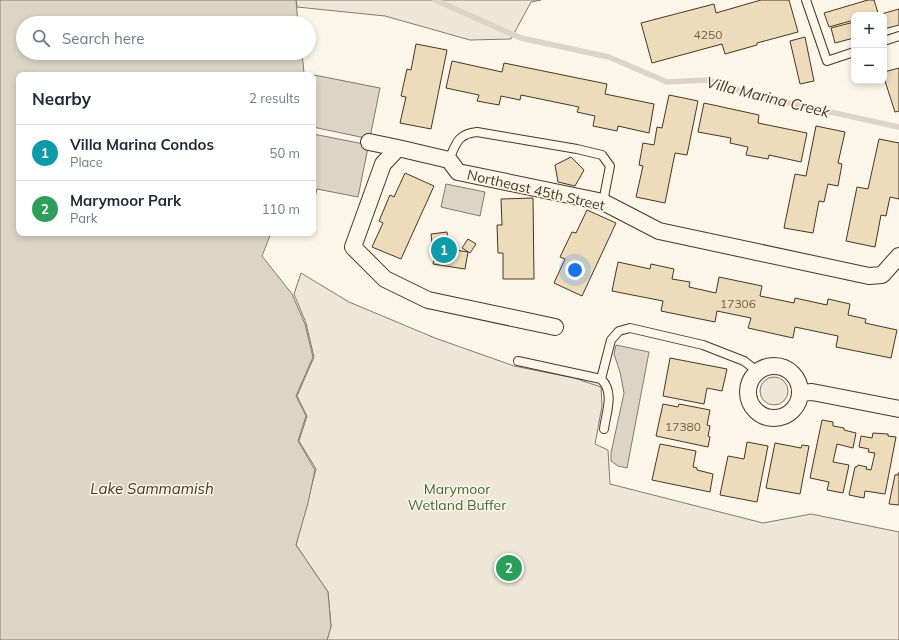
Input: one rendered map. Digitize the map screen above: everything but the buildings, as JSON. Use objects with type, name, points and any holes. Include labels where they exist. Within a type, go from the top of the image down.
[{"type":"street","name":"Northeast 45th Street","points":[[369,142],[449,160],[458,172],[603,202],[659,232],[869,276],[882,275],[899,256]]},
{"type":"street","points":[[398,148],[383,164],[353,247],[385,279],[428,300],[555,327]]},
{"type":"street","points":[[773,365],[782,366],[790,370],[796,377],[799,384],[800,393],[794,409],[779,417],[770,418],[755,410],[750,403],[748,386],[751,378],[757,371],[773,365]]},
{"type":"street","points":[[800,393],[812,392],[899,409]]},
{"type":"lane","points":[[808,0],[827,61],[851,53]]},
{"type":"lane","points":[[887,40],[899,36]]},
{"type":"lane","points":[[449,160],[459,137],[468,133],[477,132],[577,149],[602,155],[610,166],[603,202]]},
{"type":"lane","points":[[602,380],[611,340],[619,331],[630,328],[702,345],[744,361],[757,371]]},
{"type":"lane","points":[[518,361],[602,380],[607,385],[610,394],[604,429]]},
{"type":"green space","points":[[296,0],[541,0],[531,2],[511,39],[470,40],[385,16],[297,7]]},
{"type":"green space","name":"Marymoor Wetland Buffer","points":[[301,273],[349,302],[435,338],[514,366],[574,378],[601,387],[602,406],[595,444],[608,450],[610,484],[763,523],[811,514],[899,532],[899,640],[327,640],[331,626],[328,592],[296,545],[316,469],[299,441],[307,416],[297,396],[314,357],[306,323],[294,294]]},
{"type":"green space","points":[[774,377],[784,381],[788,391],[784,401],[774,405],[764,401],[760,391],[764,381]]},
{"type":"water","name":"Lake Sammamish","points":[[0,0],[296,0],[297,16],[16,16],[16,60],[303,60],[304,72],[16,72],[16,236],[270,236],[262,256],[292,294],[305,324],[313,357],[296,396],[306,416],[298,441],[315,470],[308,503],[296,545],[328,592],[331,627],[327,640],[0,640]]},
{"type":"water","name":"Lake Sammamish","points":[[316,75],[380,88],[358,197],[317,189],[316,193]]},
{"type":"water","points":[[446,184],[485,192],[480,216],[441,207]]},
{"type":"water","points":[[616,345],[649,352],[627,468],[618,466],[611,461],[611,453],[624,393],[620,372],[614,354]]},
{"type":"pier","points":[[316,128],[370,139],[369,145],[316,135]]},
{"type":"waterway","name":"Villa Marina Creek","points":[[435,0],[521,38],[609,57],[667,82],[707,80],[753,95],[899,127]]},
{"type":"place","name":"Villa Marina Condos","points":[[444,250]]},
{"type":"place","name":"Marymoor Park","points":[[509,568]]}]
